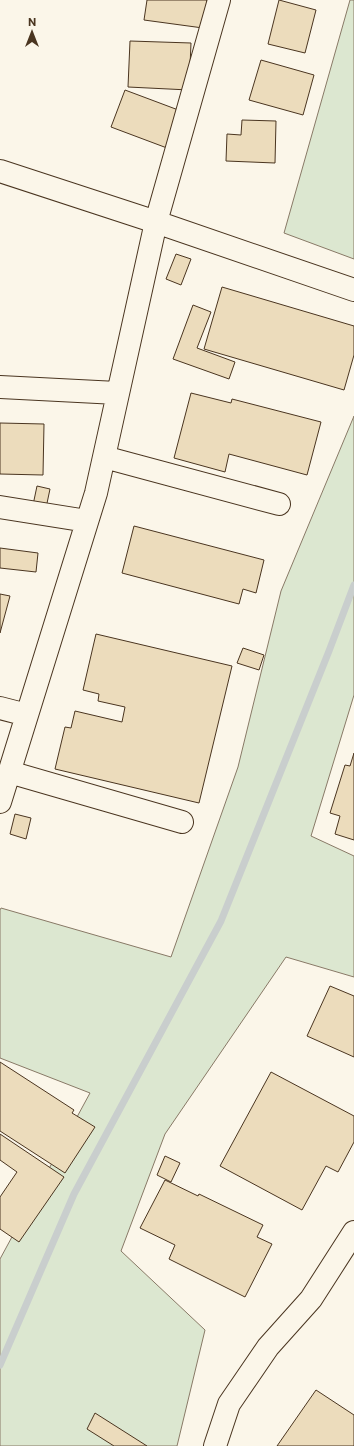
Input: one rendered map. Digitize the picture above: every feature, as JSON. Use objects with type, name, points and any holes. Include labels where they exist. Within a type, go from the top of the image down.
[{"type":"street","points":[[0,802],[96,493],[156,222],[219,0]]},
{"type":"street","points":[[0,171],[156,222],[354,290]]},
{"type":"street","points":[[0,387],[117,393]]},
{"type":"street","points":[[104,457],[280,504]]},
{"type":"street","points":[[0,506],[87,521]]},
{"type":"street","points":[[0,708],[27,715]]},
{"type":"street","points":[[9,772],[182,822]]},
{"type":"street","points":[[215,1446],[229,1404],[268,1347],[311,1299],[354,1232]]},
{"type":"green space","points":[[350,0],[354,0],[354,259],[284,233]]},
{"type":"green space","points":[[354,416],[354,695],[311,836],[354,856],[354,977],[286,957],[165,1134],[121,1251],[205,1330],[177,1446],[0,1446],[0,1259],[90,1093],[0,1058],[0,910],[1,908],[171,957],[238,767],[281,591]]},
{"type":"building","points":[[147,0],[207,0],[203,28],[144,20]]},
{"type":"building","points":[[279,0],[316,10],[305,53],[268,44]]},
{"type":"building","points":[[130,41],[191,43],[189,90],[128,87]]},
{"type":"building","points":[[261,60],[314,75],[303,115],[249,100]]},
{"type":"building","points":[[125,90],[181,111],[167,148],[111,127]]},
{"type":"building","points":[[242,120],[276,121],[275,163],[226,161],[227,134],[241,135]]},
{"type":"building","points":[[176,254],[191,259],[181,285],[166,279]]},
{"type":"building","points":[[222,287],[354,326],[354,355],[344,390],[204,349]]},
{"type":"building","points":[[193,305],[211,312],[197,348],[235,362],[229,379],[173,359]]},
{"type":"building","points":[[191,393],[231,403],[232,399],[321,422],[307,475],[229,454],[225,472],[174,458]]},
{"type":"building","points":[[0,423],[44,424],[43,475],[0,474]]},
{"type":"building","points":[[37,486],[50,489],[46,508],[33,505]]},
{"type":"building","points":[[134,526],[264,560],[256,593],[243,589],[239,604],[122,573]]},
{"type":"building","points":[[0,548],[38,553],[36,572],[0,568]]},
{"type":"building","points":[[0,594],[10,596],[0,633]]},
{"type":"building","points":[[96,634],[232,666],[199,803],[55,769],[65,727],[71,728],[75,711],[122,722],[125,707],[98,701],[99,694],[83,690]]},
{"type":"building","points":[[243,648],[264,655],[259,670],[237,663]]},
{"type":"building","points":[[354,753],[354,840],[335,834],[340,816],[330,813],[345,765],[350,766]]},
{"type":"building","points":[[15,814],[31,818],[26,839],[10,834]]},
{"type":"building","points":[[330,986],[354,996],[354,1057],[307,1036]]},
{"type":"building","points":[[0,1062],[74,1110],[72,1113],[95,1127],[65,1173],[0,1131]]},
{"type":"building","points":[[271,1072],[354,1116],[354,1142],[338,1172],[326,1166],[302,1210],[220,1166]]},
{"type":"building","points":[[0,1134],[64,1177],[19,1242],[0,1229],[0,1197],[17,1172],[0,1160]]},
{"type":"building","points":[[165,1156],[180,1163],[171,1182],[157,1175]]},
{"type":"building","points":[[165,1180],[198,1196],[199,1194],[263,1225],[257,1237],[272,1244],[245,1297],[169,1259],[175,1245],[140,1228]]},
{"type":"building","points":[[316,1390],[354,1415],[354,1446],[277,1446]]},
{"type":"building","points":[[95,1413],[147,1446],[114,1446],[87,1429]]},
{"type":"waterway","points":[[0,1365],[74,1194],[221,921],[354,585]]}]
